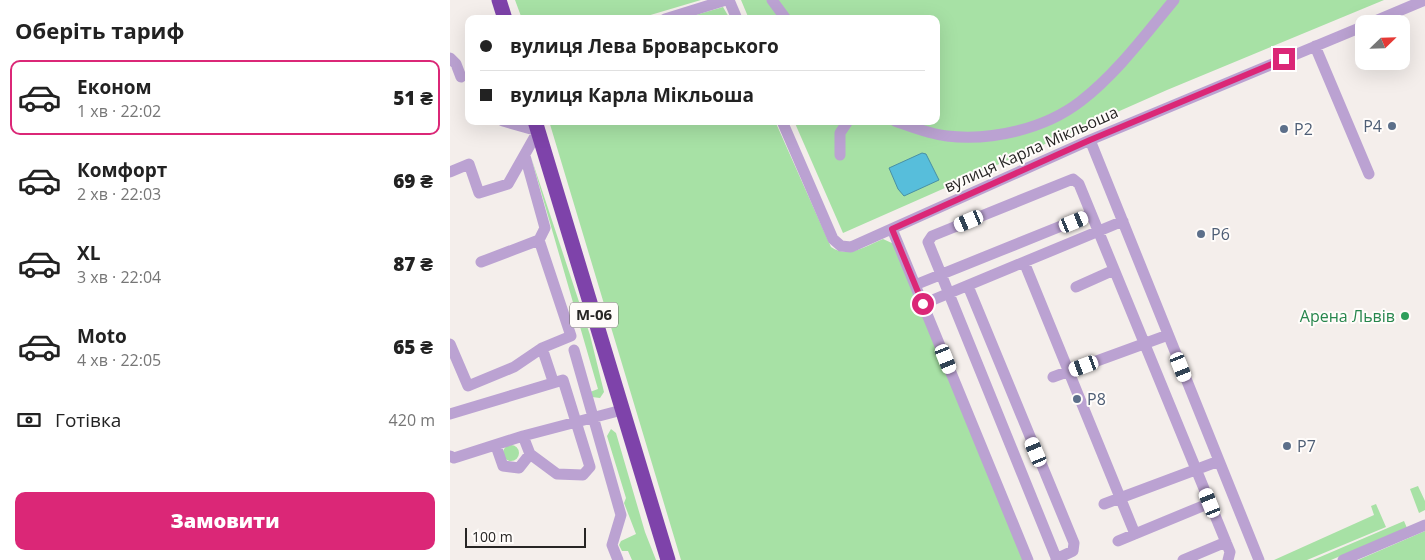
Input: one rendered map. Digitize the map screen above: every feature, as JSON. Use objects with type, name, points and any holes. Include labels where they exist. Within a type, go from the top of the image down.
[{"type":"highway","points":[[499,0],[504,15]]},
{"type":"highway","name":"М-06","points":[[537,126],[567,220],[668,560]]},
{"type":"street","points":[[678,15],[727,0],[735,15]]},
{"type":"street","points":[[772,0],[783,15]]},
{"type":"street","points":[[909,125],[946,136],[976,137],[998,135],[1056,116],[1080,102],[1102,82],[1174,0]]},
{"type":"street","points":[[1389,15],[1425,0]]},
{"type":"street","name":"вулиця Карла Мікльоша","points":[[784,125],[837,244],[851,247],[1090,140],[1355,30]]},
{"type":"street","points":[[1315,46],[1369,174]]},
{"type":"street","points":[[450,58],[456,64],[460,78]]},
{"type":"street","points":[[840,155],[840,133],[845,125]]},
{"type":"street","points":[[450,172],[468,164],[480,193],[508,184],[525,156],[537,126]]},
{"type":"street","points":[[1090,140],[1259,560]]},
{"type":"street","points":[[481,262],[539,240],[545,228],[525,156]]},
{"type":"street","points":[[968,286],[1074,544],[1073,551],[1057,559],[928,246],[929,238],[1069,180],[1077,181],[1230,552],[1228,560]]},
{"type":"street","points":[[915,285],[1092,214]]},
{"type":"street","points":[[923,304],[1122,222]]},
{"type":"street","points":[[892,229],[1028,560]]},
{"type":"street","points":[[450,344],[468,386],[514,366],[542,348],[571,336],[539,240]]},
{"type":"street","points":[[1024,262],[1136,534]]},
{"type":"street","points":[[1076,286],[1114,270]]},
{"type":"street","points":[[1052,377],[1168,335]]},
{"type":"street","points":[[542,348],[553,381]]},
{"type":"street","points":[[574,350],[621,515],[612,545],[618,560]]},
{"type":"street","points":[[450,414],[560,379],[565,383],[590,466],[583,475],[557,474],[530,454],[523,436]]},
{"type":"street","points":[[450,456],[454,458],[523,436],[622,410]]},
{"type":"street","points":[[496,446],[502,466],[509,469],[519,468],[530,454]]},
{"type":"street","points":[[1104,504],[1219,461]]},
{"type":"street","points":[[1118,541],[1210,503]]},
{"type":"street","points":[[1343,560],[1425,525]]},
{"type":"street","points":[[1183,560],[1226,542]]},
{"type":"green space","points":[[515,0],[701,0],[650,15],[521,15]]},
{"type":"green space","points":[[741,0],[1384,0],[1167,90],[843,233],[796,125],[940,125],[940,15],[747,15]]},
{"type":"green space","points":[[723,7],[728,15],[696,15]]},
{"type":"green space","points":[[550,125],[777,125],[831,247],[844,252],[850,252],[883,239],[894,244],[1023,560],[681,560]]},
{"type":"green space","points":[[531,157],[590,335],[604,392],[600,398],[592,397],[590,392],[598,389]]},
{"type":"green space","points":[[611,429],[616,433],[645,532],[656,560],[632,560],[628,551],[622,551],[619,545],[621,541],[636,534],[624,503],[626,498],[607,436]]},
{"type":"green space","points":[[511,445],[519,453],[511,461],[503,453]]},
{"type":"green space","points":[[1418,486],[1425,501],[1425,510],[1419,513],[1410,489]]},
{"type":"green space","points":[[1376,504],[1386,527],[1307,560],[1274,560],[1374,515],[1371,506]]},
{"type":"green space","points":[[1404,521],[1407,528],[1331,560],[1313,560]]},
{"type":"green space","points":[[1425,531],[1425,560],[1358,560]]},
{"type":"water","points":[[922,153],[926,154],[939,180],[904,196],[898,189],[889,168]]},
{"type":"place","name":"P4","points":[[1392,126]]},
{"type":"place","name":"P2","points":[[1284,129]]},
{"type":"place","name":"P6","points":[[1201,234]]},
{"type":"place","name":"Арена Львів","points":[[1405,316]]},
{"type":"place","name":"P8","points":[[1077,399]]},
{"type":"place","name":"P7","points":[[1287,446]]},
{"type":"route","points":[[923,304],[892,229],[1090,140],[1284,59]]}]
